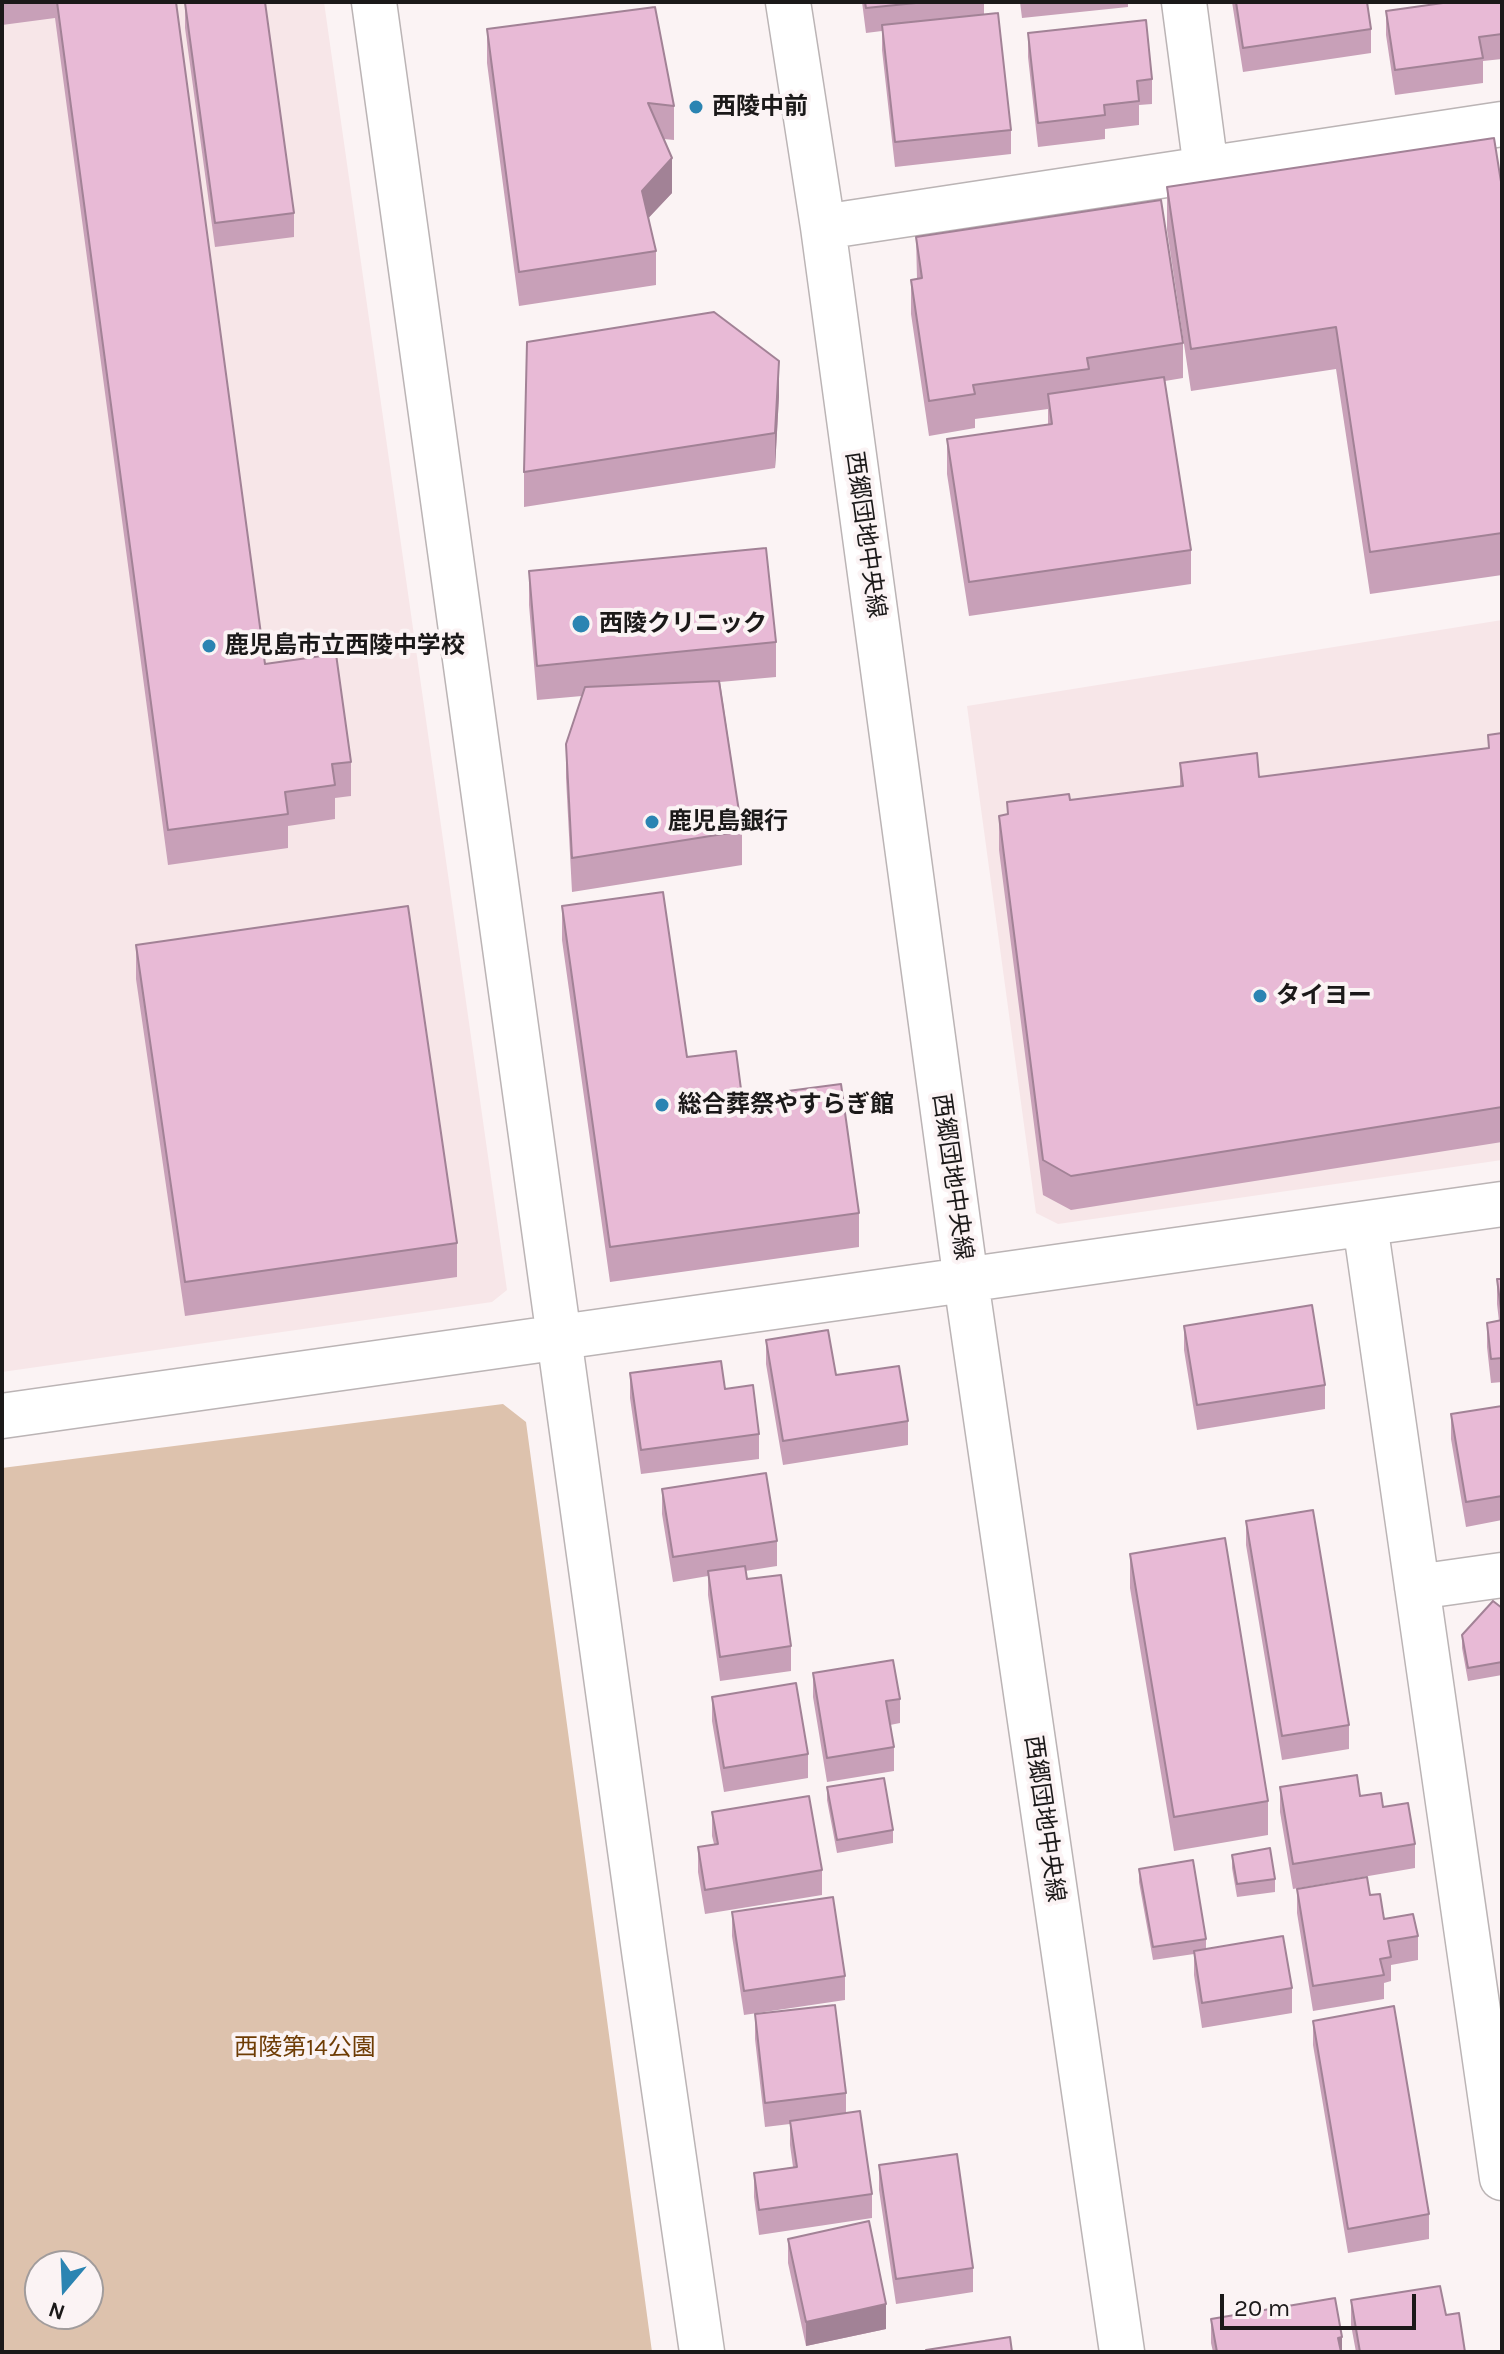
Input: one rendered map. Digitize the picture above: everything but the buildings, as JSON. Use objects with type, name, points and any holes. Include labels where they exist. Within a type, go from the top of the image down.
[{"type":"street","points":[[374,2],[702,2352]]},
{"type":"street","name":"西郷団地中央線","points":[[788,2],[823,227],[966,1281],[1122,2352]]},
{"type":"street","points":[[1184,2],[1206,169]]},
{"type":"street","points":[[823,227],[1502,124]]},
{"type":"street","points":[[2,1416],[1502,1204]]},
{"type":"street","points":[[1365,1224],[1502,2178]]},
{"type":"street","points":[[1417,1587],[1502,1575]]},
{"type":"shaded area","name":"鹿児島市立西陵中学校","points":[[2,2],[324,2],[507,1290],[492,1302],[2,1372]]},
{"type":"shaded area","name":"タイヨー","points":[[1502,620],[1502,1160],[1058,1224],[1036,1213],[967,706]]},
{"type":"green space","name":"西陵第14公園","points":[[503,1404],[526,1422],[652,2352],[2,2352],[2,1468]]},
{"type":"place","name":"西陵中前","points":[[696,107]]},
{"type":"place","name":"西陵クリニック","points":[[581,624]]},
{"type":"place","name":"鹿児島市立西陵中学校","points":[[209,646]]},
{"type":"place","name":"鹿児島銀行","points":[[652,822]]},
{"type":"place","name":"タイヨー","points":[[1260,996]]},
{"type":"place","name":"総合葬祭やすらぎ館","points":[[662,1105]]}]
